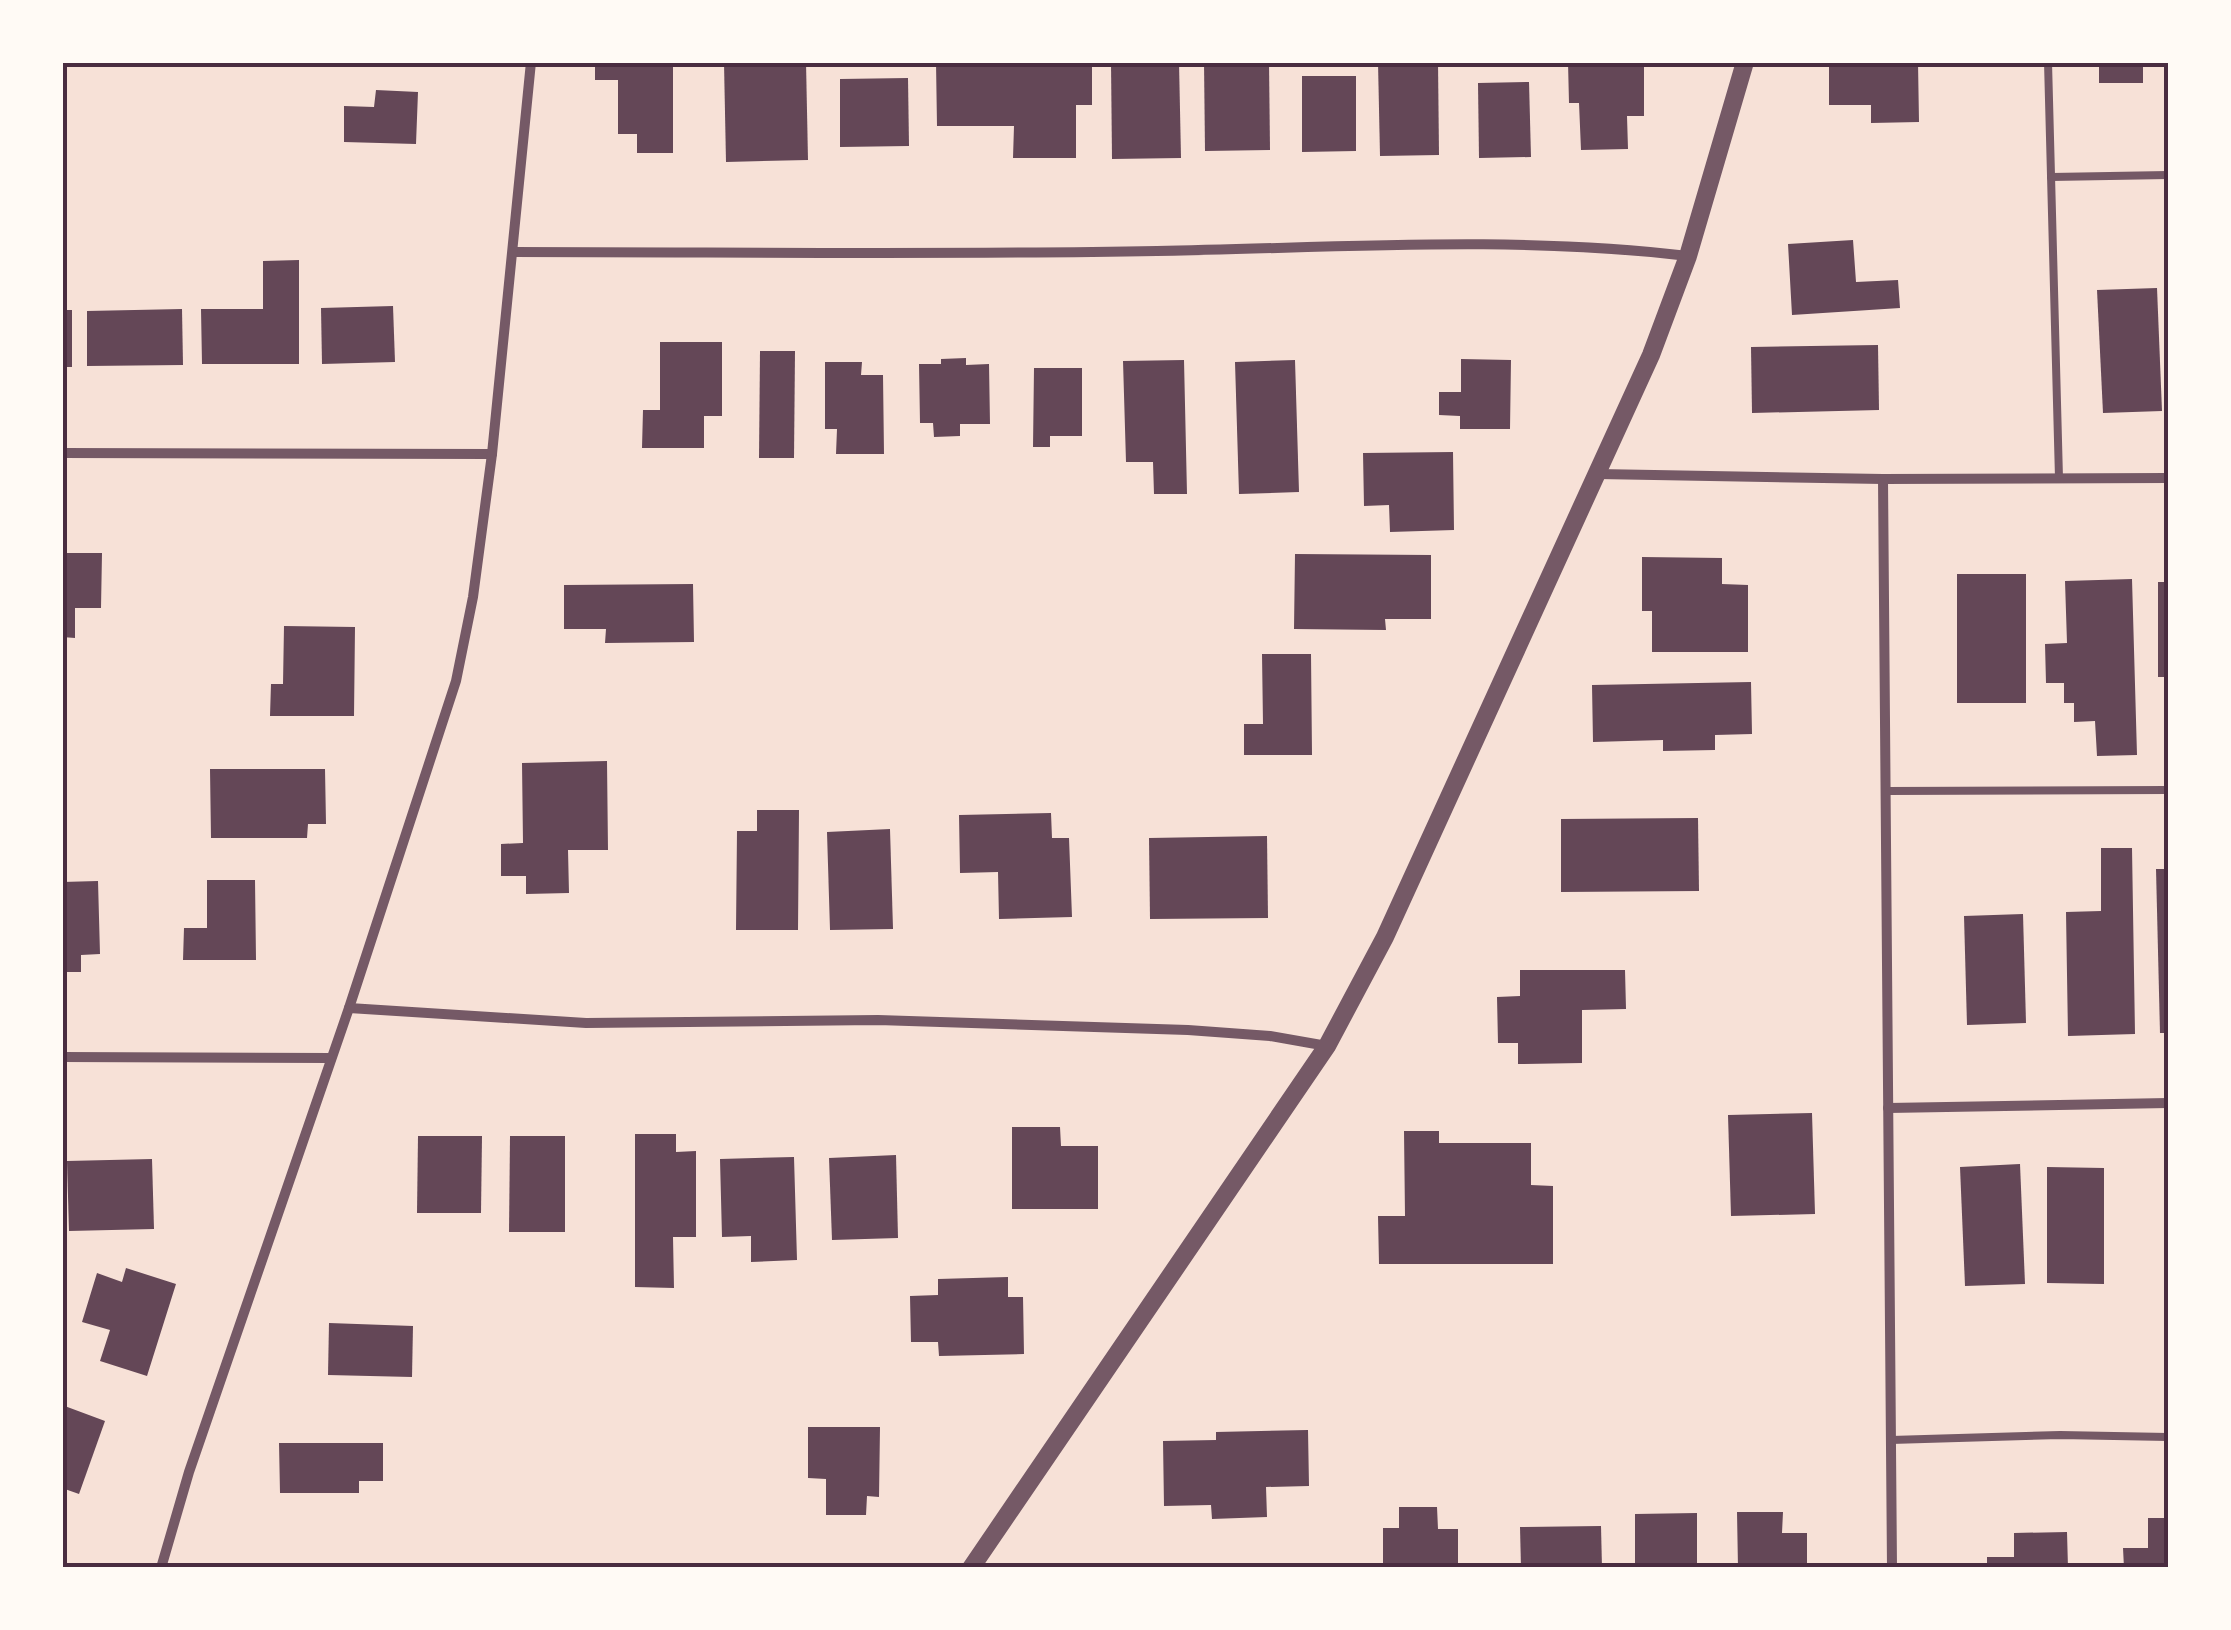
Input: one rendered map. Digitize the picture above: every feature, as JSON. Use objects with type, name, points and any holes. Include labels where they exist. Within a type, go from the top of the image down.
[{"type":"street","points":[[161,1568],[189,1472],[349,1008],[456,681],[473,597],[492,454],[532,62]]},
{"type":"street","points":[[971,1568],[1327,1046],[1385,936],[1651,355],[1688,256],[1745,62]]},
{"type":"street","points":[[513,252],[1154,251],[1457,244],[1624,248],[1688,256]]},
{"type":"street","points":[[62,453],[492,454]]},
{"type":"street","points":[[1598,474],[2168,478]]},
{"type":"street","points":[[1883,479],[1892,1568]]},
{"type":"street","points":[[349,1008],[586,1022],[878,1020],[1188,1030],[1270,1036],[1327,1046]]},
{"type":"street","points":[[62,1057],[331,1058]]},
{"type":"street","points":[[1888,1108],[2168,1104]]},
{"type":"lane","points":[[2048,62],[2059,478]]},
{"type":"lane","points":[[2051,177],[2168,175]]},
{"type":"lane","points":[[1886,791],[2168,790]]},
{"type":"lane","points":[[1890,1440],[2060,1435],[2168,1437]]},
{"type":"building","points":[[595,62],[673,62],[673,153],[637,153],[637,134],[618,134],[618,80],[595,80]]},
{"type":"building","points":[[806,62],[808,160],[726,162],[724,63]]},
{"type":"building","points":[[936,62],[1092,62],[1092,105],[1076,105],[1076,158],[1013,158],[1014,126],[937,126]]},
{"type":"building","points":[[1111,62],[1179,62],[1181,158],[1112,159]]},
{"type":"building","points":[[1204,62],[1269,62],[1270,150],[1205,151]]},
{"type":"building","points":[[1378,62],[1438,62],[1439,155],[1380,156]]},
{"type":"building","points":[[1568,62],[1644,62],[1644,116],[1627,116],[1628,149],[1581,150],[1579,103],[1569,103]]},
{"type":"building","points":[[1829,62],[1918,62],[1919,122],[1871,123],[1871,105],[1829,105]]},
{"type":"building","points":[[2099,62],[2143,62],[2143,83],[2099,83]]},
{"type":"building","points":[[1302,76],[1356,76],[1356,151],[1302,152]]},
{"type":"building","points":[[908,78],[909,146],[840,147],[840,79]]},
{"type":"building","points":[[1529,82],[1531,157],[1479,158],[1478,83]]},
{"type":"building","points":[[376,90],[418,92],[416,144],[344,142],[344,106],[374,107]]},
{"type":"building","points":[[1853,240],[1856,282],[1898,280],[1900,308],[1792,315],[1788,244]]},
{"type":"building","points":[[299,260],[299,364],[202,364],[201,309],[263,309],[263,261]]},
{"type":"building","points":[[2157,288],[2162,411],[2103,413],[2097,290]]},
{"type":"building","points":[[393,306],[395,362],[322,364],[321,308]]},
{"type":"building","points":[[182,309],[183,365],[87,366],[87,311]]},
{"type":"building","points":[[62,310],[72,310],[72,367],[62,367]]},
{"type":"building","points":[[660,342],[722,342],[722,416],[704,416],[704,448],[642,448],[643,410],[660,410]]},
{"type":"building","points":[[1878,345],[1879,410],[1752,413],[1751,347]]},
{"type":"building","points":[[760,351],[795,351],[794,458],[759,458]]},
{"type":"building","points":[[966,358],[966,365],[989,364],[990,424],[960,424],[960,436],[934,437],[933,423],[920,423],[919,364]]},
{"type":"building","points":[[1461,359],[1511,360],[1510,429],[1460,429],[1460,416],[1439,415],[1439,392],[1461,392]]},
{"type":"building","points":[[1184,360],[1187,494],[1154,494],[1153,462],[1126,462],[1123,361]]},
{"type":"building","points":[[1295,360],[1299,492],[1239,494],[1235,362]]},
{"type":"building","points":[[825,362],[862,362],[861,375],[883,375],[884,454],[836,454],[837,429],[825,429]]},
{"type":"building","points":[[1034,368],[1082,368],[1082,436],[1050,436],[1050,447],[1033,447]]},
{"type":"building","points":[[1453,452],[1454,530],[1390,532],[1389,505],[1364,506],[1363,453]]},
{"type":"building","points":[[62,553],[102,553],[101,608],[75,608],[75,638],[62,637]]},
{"type":"building","points":[[1295,554],[1431,555],[1431,619],[1385,619],[1386,630],[1294,629]]},
{"type":"building","points":[[1642,557],[1722,558],[1722,584],[1748,585],[1748,652],[1652,652],[1652,611],[1642,611]]},
{"type":"building","points":[[1957,574],[2026,574],[2026,703],[1957,703]]},
{"type":"building","points":[[2132,579],[2137,755],[2097,756],[2095,721],[2074,722],[2074,703],[2064,703],[2064,683],[2046,683],[2045,644],[2067,643],[2065,581]]},
{"type":"building","points":[[2158,582],[2168,582],[2168,677],[2158,677]]},
{"type":"building","points":[[693,584],[694,642],[605,643],[606,629],[564,629],[564,585]]},
{"type":"building","points":[[284,626],[355,627],[354,716],[270,716],[271,684],[283,684]]},
{"type":"building","points":[[1262,654],[1311,654],[1312,755],[1244,755],[1244,724],[1263,724]]},
{"type":"building","points":[[1751,682],[1752,734],[1715,735],[1715,750],[1663,751],[1663,740],[1593,742],[1592,685]]},
{"type":"building","points":[[607,761],[608,850],[568,850],[569,893],[526,894],[526,876],[501,876],[501,844],[523,843],[522,763]]},
{"type":"building","points":[[210,769],[325,769],[326,824],[308,824],[307,838],[211,838]]},
{"type":"building","points":[[757,810],[799,810],[798,930],[736,930],[737,831],[757,831]]},
{"type":"building","points":[[1051,813],[1052,838],[1069,838],[1072,917],[999,919],[998,872],[960,873],[959,815]]},
{"type":"building","points":[[1698,818],[1699,891],[1561,892],[1561,819]]},
{"type":"building","points":[[890,829],[893,929],[830,930],[827,832]]},
{"type":"building","points":[[1267,836],[1268,918],[1150,919],[1149,838]]},
{"type":"building","points":[[2101,848],[2132,848],[2135,1034],[2068,1036],[2066,912],[2101,911]]},
{"type":"building","points":[[2156,869],[2168,869],[2168,1033],[2160,1033]]},
{"type":"building","points":[[207,880],[255,880],[256,960],[183,960],[184,928],[207,928]]},
{"type":"building","points":[[98,881],[100,954],[81,955],[81,972],[62,972],[62,882]]},
{"type":"building","points":[[2023,914],[2026,1023],[1967,1025],[1964,916]]},
{"type":"building","points":[[1520,970],[1625,970],[1626,1009],[1582,1010],[1582,1063],[1518,1064],[1518,1043],[1498,1043],[1497,997],[1520,996]]},
{"type":"building","points":[[1812,1113],[1815,1214],[1731,1216],[1728,1115]]},
{"type":"building","points":[[1012,1127],[1060,1127],[1061,1146],[1098,1146],[1098,1209],[1012,1209]]},
{"type":"building","points":[[1404,1131],[1439,1131],[1439,1143],[1531,1143],[1531,1185],[1553,1186],[1553,1264],[1379,1264],[1378,1216],[1405,1216]]},
{"type":"building","points":[[635,1134],[676,1134],[676,1152],[696,1151],[696,1237],[673,1237],[674,1288],[635,1287]]},
{"type":"building","points":[[418,1136],[482,1136],[481,1213],[417,1213]]},
{"type":"building","points":[[510,1136],[565,1136],[565,1232],[509,1232]]},
{"type":"building","points":[[896,1155],[898,1238],[832,1240],[829,1158]]},
{"type":"building","points":[[794,1157],[797,1260],[751,1262],[751,1236],[722,1237],[720,1159]]},
{"type":"building","points":[[152,1159],[154,1229],[69,1231],[67,1161]]},
{"type":"building","points":[[2020,1164],[2025,1284],[1965,1286],[1960,1167]]},
{"type":"building","points":[[2047,1167],[2104,1168],[2104,1284],[2047,1283]]},
{"type":"building","points":[[126,1268],[176,1284],[147,1376],[100,1361],[110,1330],[82,1322],[97,1273],[122,1282]]},
{"type":"building","points":[[1008,1277],[1008,1297],[1023,1297],[1024,1354],[939,1356],[938,1342],[911,1342],[910,1296],[938,1295],[938,1279]]},
{"type":"building","points":[[329,1323],[413,1326],[412,1377],[328,1375]]},
{"type":"building","points":[[62,1405],[105,1421],[79,1494],[62,1488]]},
{"type":"building","points":[[808,1427],[880,1427],[879,1497],[867,1496],[866,1515],[826,1515],[826,1479],[808,1478]]},
{"type":"building","points":[[1308,1430],[1309,1486],[1266,1487],[1267,1517],[1212,1519],[1211,1505],[1164,1506],[1163,1441],[1216,1440],[1216,1432]]},
{"type":"building","points":[[279,1443],[383,1443],[383,1481],[359,1481],[359,1493],[280,1493]]},
{"type":"building","points":[[1399,1507],[1437,1507],[1438,1529],[1458,1529],[1458,1568],[1383,1568],[1383,1528],[1399,1528]]},
{"type":"building","points":[[1737,1512],[1783,1512],[1782,1533],[1807,1533],[1807,1568],[1738,1568]]},
{"type":"building","points":[[1697,1513],[1697,1568],[1635,1568],[1635,1514]]},
{"type":"building","points":[[2148,1518],[2168,1518],[2168,1568],[2124,1568],[2123,1548],[2148,1548]]},
{"type":"building","points":[[1601,1526],[1602,1568],[1521,1568],[1520,1527]]},
{"type":"building","points":[[2067,1532],[2068,1568],[1987,1568],[1987,1557],[2014,1557],[2014,1533]]}]
